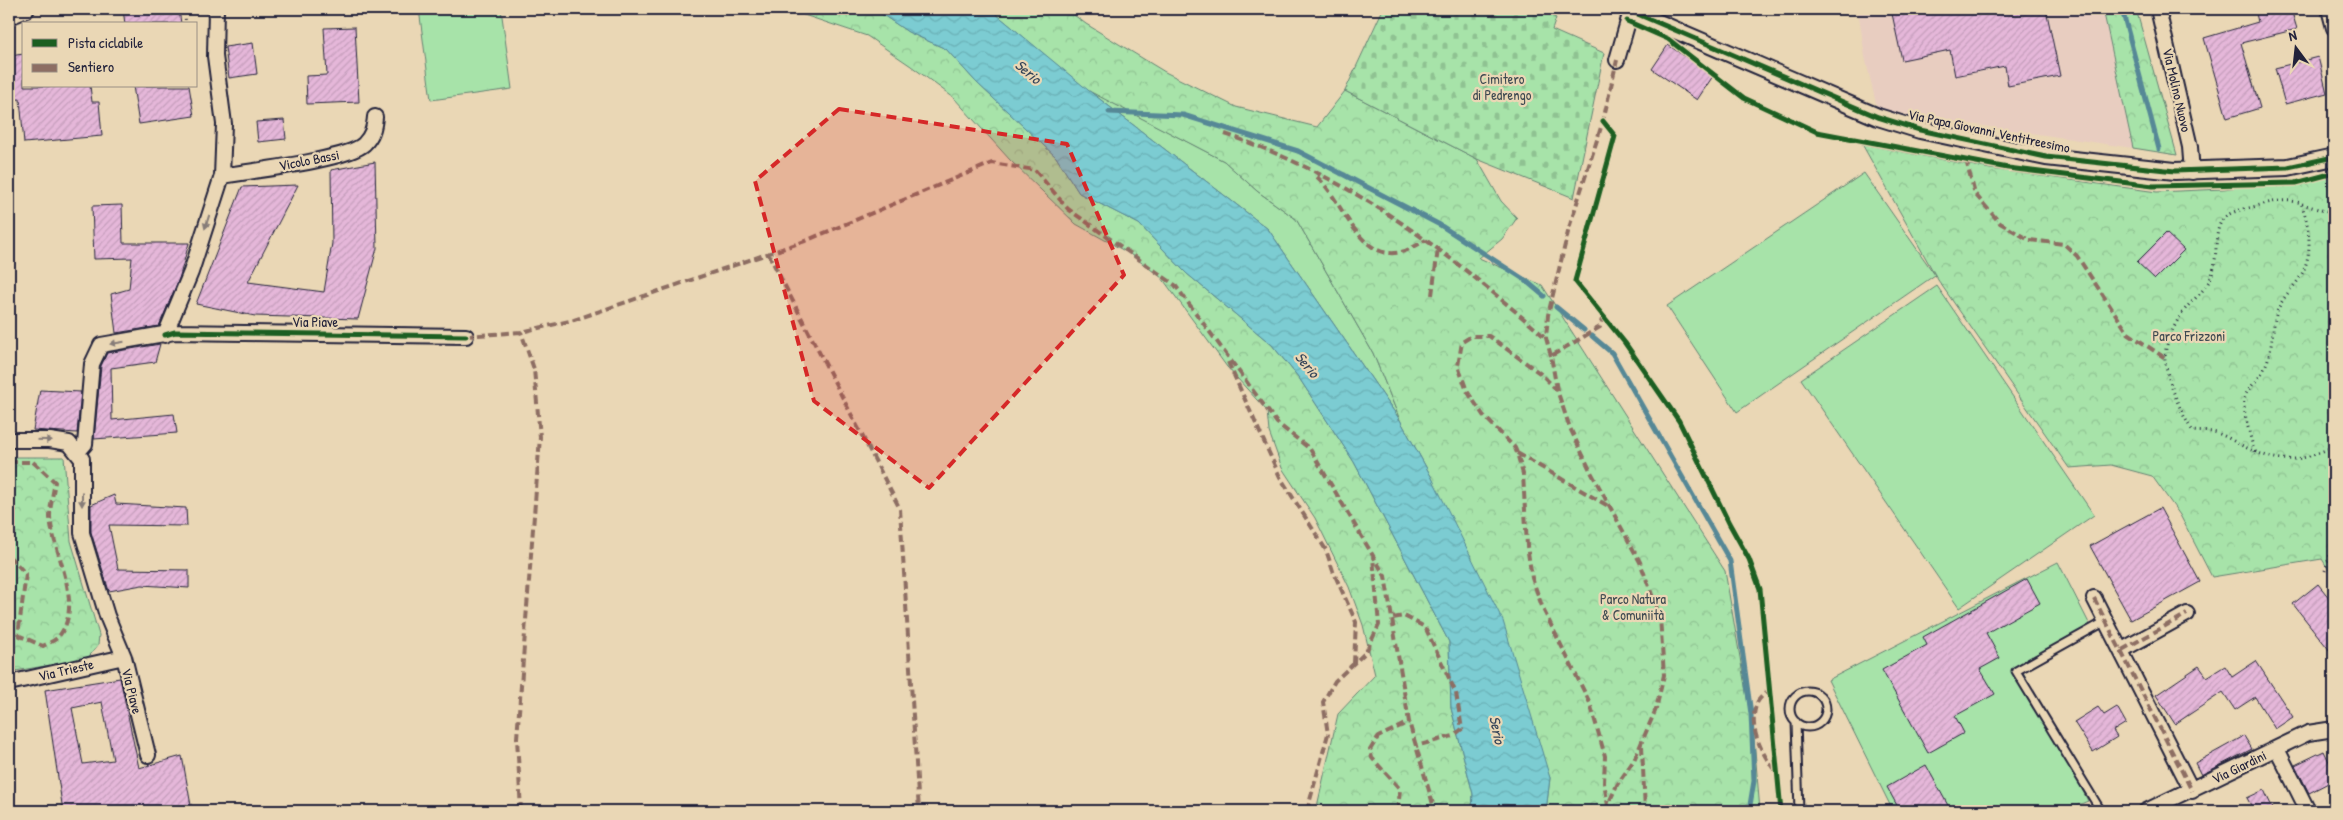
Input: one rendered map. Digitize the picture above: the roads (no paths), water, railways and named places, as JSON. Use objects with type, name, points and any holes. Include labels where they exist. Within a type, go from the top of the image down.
[{"type":"street","points":[[9,16],[26,9]]},
{"type":"street","points":[[165,335],[191,272],[222,176],[224,124],[216,56],[216,9]]},
{"type":"street","name":"Via Molino Nuovo","points":[[2158,9],[2190,147],[2192,172]]},
{"type":"street","points":[[2329,9],[2334,28]]},
{"type":"street","points":[[1617,60],[1635,11]]},
{"type":"street","name":"Via Papa Giovanni Ventitreesimo","points":[[1635,11],[1878,117],[1920,130],[2046,157],[2192,172],[2288,168],[2334,158]]},
{"type":"street","name":"Vicolo Bassi","points":[[222,176],[341,156],[363,146],[373,132],[375,117]]},
{"type":"street","name":"Via Piave","points":[[148,755],[124,657],[107,616],[82,533],[82,459],[78,452],[85,444],[92,364],[101,345],[175,332],[461,336]]},
{"type":"street","points":[[9,440],[50,440],[69,443],[78,452]]},
{"type":"street","points":[[2094,598],[2192,790]]},
{"type":"street","points":[[2122,650],[2187,614]]},
{"type":"street","name":"Via Trieste","points":[[9,683],[124,657]]},
{"type":"street","name":"Via Giardini","points":[[2146,811],[2308,733],[2334,729]]},
{"type":"street","points":[[2276,749],[2308,811]]},
{"type":"lane","points":[[2101,811],[2016,671],[2106,620]]},
{"type":"lane","points":[[1796,722],[1806,727],[1822,720],[1826,709],[1823,698],[1819,694],[1808,690],[1802,691],[1793,699],[1790,711],[1796,722],[1799,811]]},
{"type":"water","name":"Serio","points":[[874,9],[990,9],[1088,90],[1268,229],[1400,420],[1432,478],[1503,621],[1550,778],[1546,811],[1472,811],[1473,794],[1451,708],[1449,642],[1354,462],[1299,378],[1272,345],[1186,273],[1139,224],[1079,193],[1056,157],[976,82],[946,49],[908,32]]},
{"type":"waterway","points":[[2122,9],[2159,149]]},
{"type":"waterway","points":[[1109,112],[1183,115],[1298,151],[1440,225],[1525,280],[1544,296]]},
{"type":"waterway","points":[[1556,307],[1584,330]]},
{"type":"waterway","points":[[1592,336],[1612,353],[1730,561],[1751,714],[1754,781],[1749,811]]},
{"type":"park label","name":"Cimitero di Pedrengo","points":[[1502,88]]},
{"type":"park label","name":"Parco Frizzoni","points":[[2189,336]]},
{"type":"park label","name":"Parco Natura & Comuniità","points":[[1633,608]]}]
